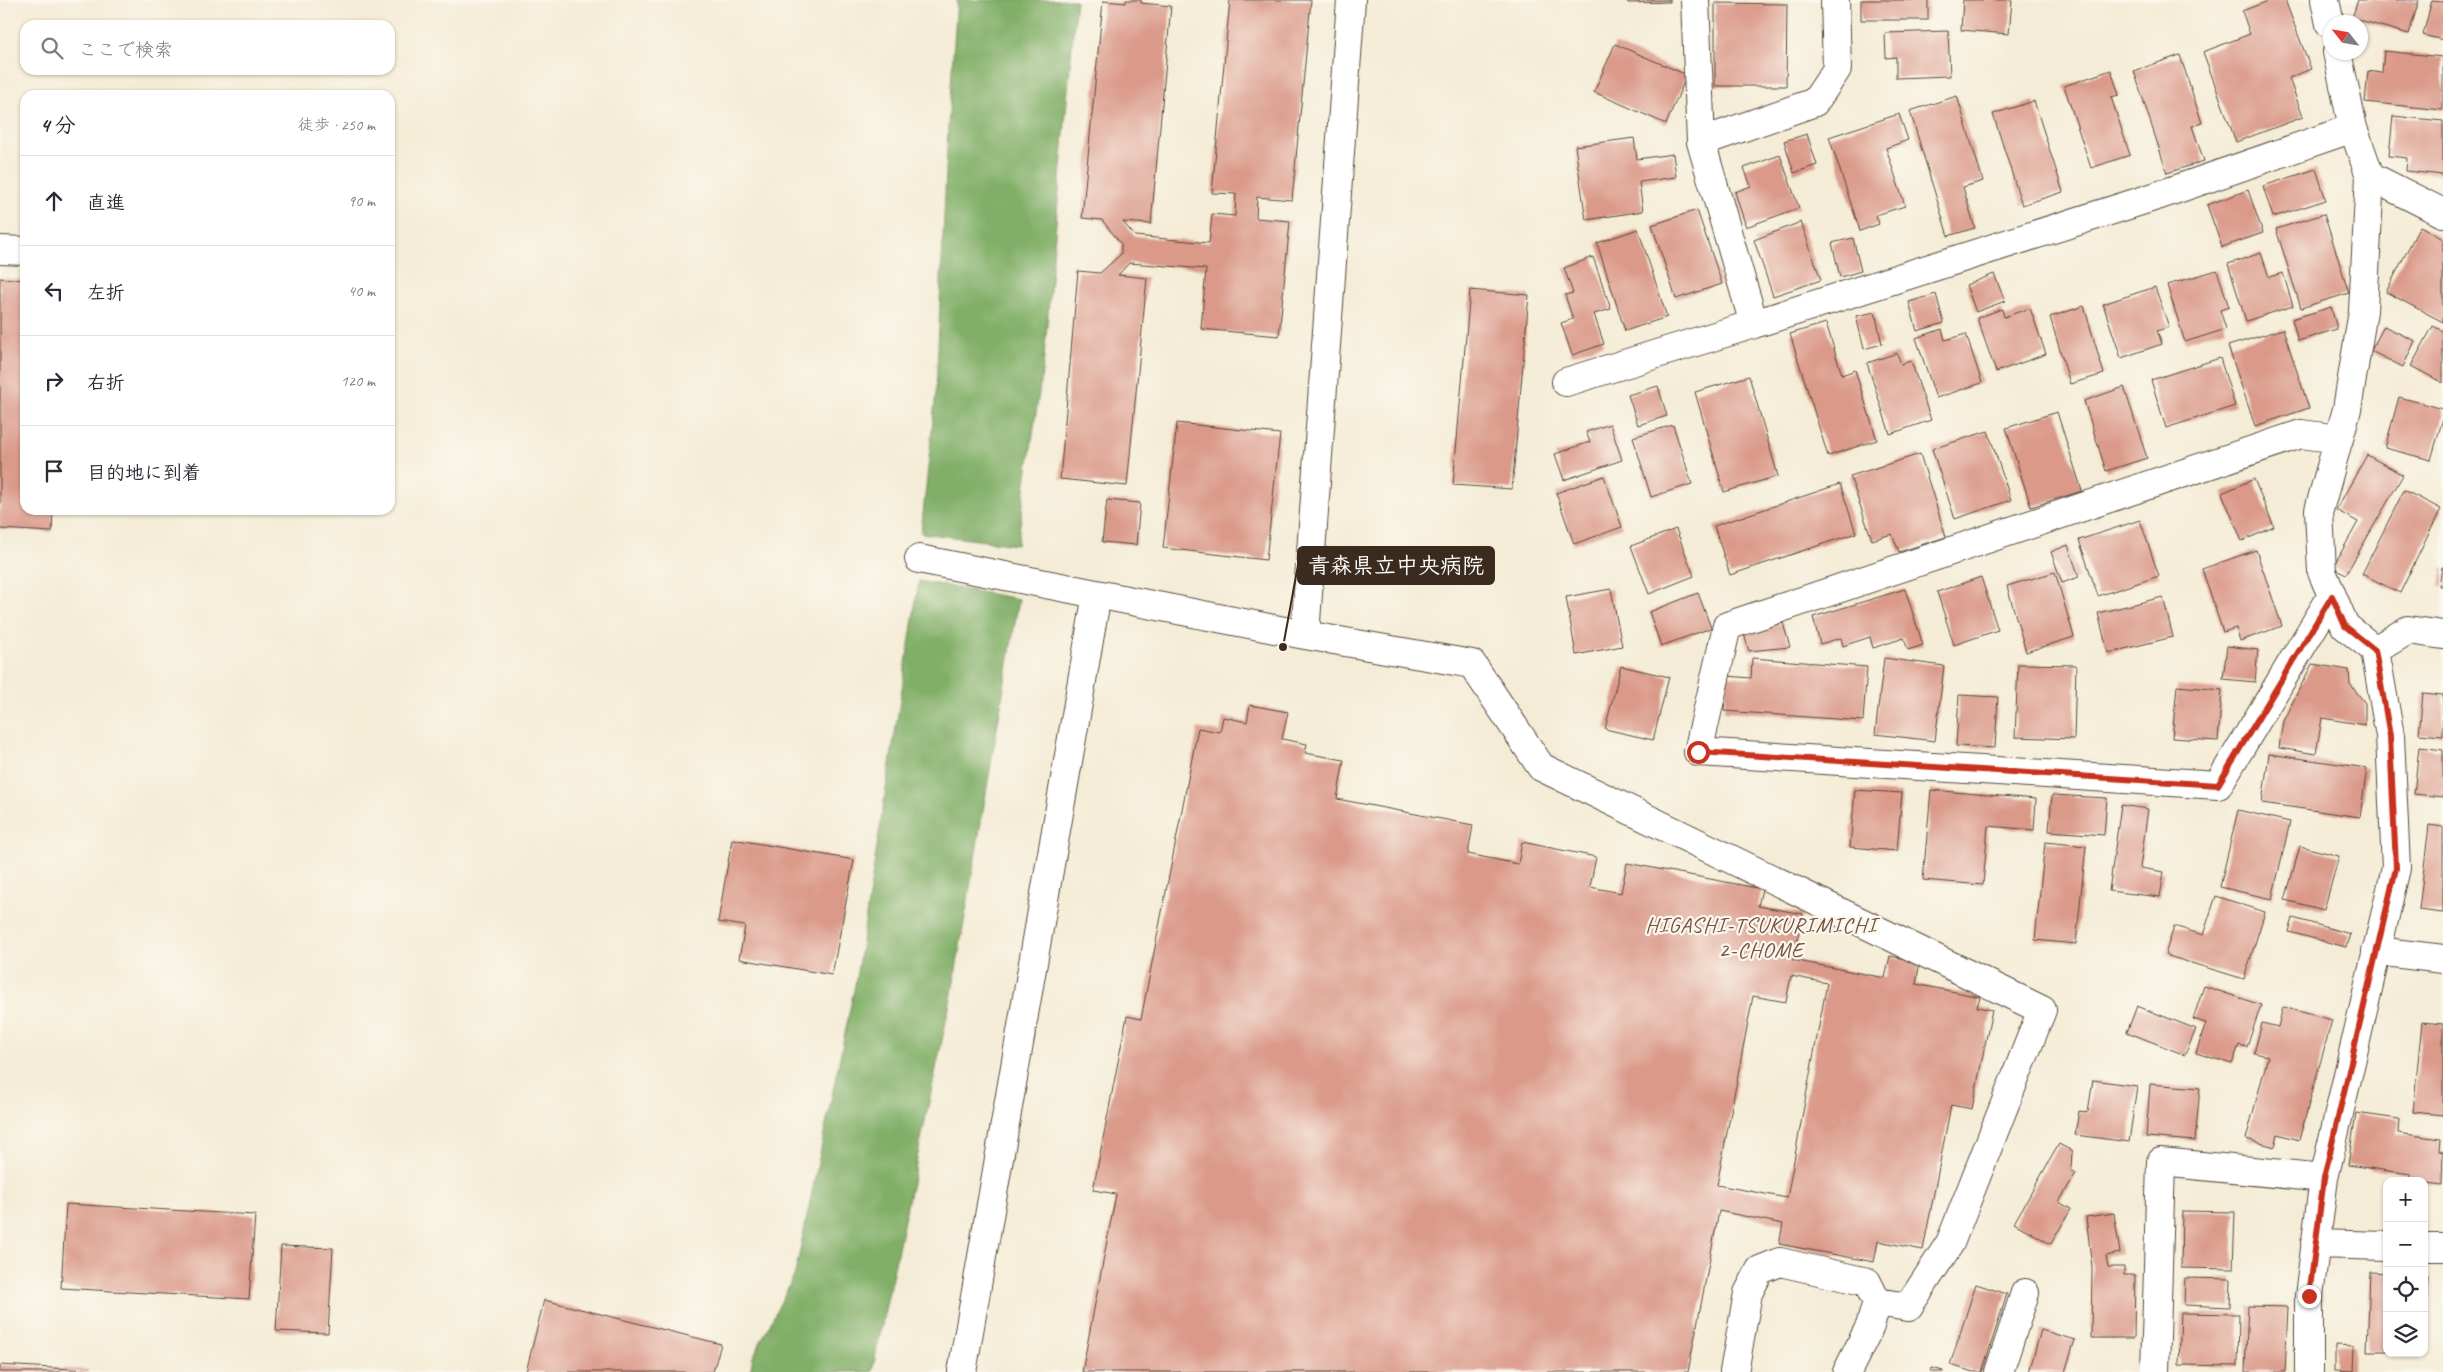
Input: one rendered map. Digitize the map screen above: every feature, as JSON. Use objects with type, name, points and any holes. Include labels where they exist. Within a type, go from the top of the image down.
[{"type":"street","points":[[1305,635],[1351,0]]},
{"type":"street","points":[[1695,0],[1701,142],[1754,324]]},
{"type":"street","points":[[1701,142],[1815,102],[1836,68],[1835,0]]},
{"type":"street","points":[[2326,0],[2328,15]]},
{"type":"street","points":[[2309,1372],[2309,1296],[2324,1178],[2396,868],[2390,736],[2375,650],[2345,626],[2322,572],[2319,510],[2347,409],[2363,311],[2370,176],[2353,128],[2339,60]]},
{"type":"street","points":[[1566,382],[2157,196],[2353,128]]},
{"type":"street","points":[[2370,176],[2443,213]]},
{"type":"street","points":[[0,250],[20,251]]},
{"type":"street","points":[[2332,596],[2218,785],[1698,752],[1727,626],[2301,434],[2339,439]]},
{"type":"street","points":[[919,559],[1305,635],[1472,664],[1541,767],[2042,1010],[1950,1243],[1908,1307],[1877,1302]]},
{"type":"street","points":[[962,1372],[1097,594]]},
{"type":"street","points":[[2375,650],[2408,630],[2443,635]]},
{"type":"street","points":[[2376,951],[2443,959]]},
{"type":"street","points":[[2155,1372],[2161,1162],[2324,1178]]},
{"type":"street","points":[[2315,1244],[2383,1246]]},
{"type":"street","points":[[2428,1247],[2443,1247]]},
{"type":"street","points":[[1734,1372],[1748,1293],[1760,1270],[1780,1262],[1867,1282],[1877,1302],[1870,1326],[1846,1372]]},
{"type":"street","points":[[1999,1372],[2025,1293]]},
{"type":"green space","points":[[957,0],[1076,0],[1044,358],[1017,545],[921,533],[936,392],[948,127]]},
{"type":"green space","points":[[919,581],[1019,599],[952,993],[872,1372],[750,1372],[753,1357],[795,1274],[855,985]]},
{"type":"building","points":[[1126,0],[1141,0],[1141,3],[1171,6],[1151,224],[1123,222],[1135,236],[1209,243],[1212,214],[1235,216],[1236,194],[1212,193],[1230,0],[1311,0],[1292,200],[1257,197],[1256,218],[1290,221],[1279,336],[1201,329],[1206,269],[1129,263],[1118,275],[1147,278],[1127,486],[1060,479],[1078,271],[1100,273],[1121,254],[1121,244],[1102,220],[1082,218],[1103,1],[1126,3]]},
{"type":"building","points":[[1628,0],[1670,0],[1670,2],[1628,3]]},
{"type":"building","points":[[1861,0],[1928,0],[1928,20],[1861,20]]},
{"type":"building","points":[[1963,0],[2012,0],[2009,34],[1961,30]]},
{"type":"building","points":[[2271,0],[2285,0],[2311,69],[2289,78],[2303,117],[2236,142],[2203,52],[2250,34],[2242,11]]},
{"type":"building","points":[[2358,0],[2419,0],[2409,34],[2368,22],[2368,15],[2353,15]]},
{"type":"building","points":[[2432,0],[2443,1],[2443,40],[2423,35]]},
{"type":"building","points":[[1715,3],[1787,4],[1786,86],[1715,86]]},
{"type":"building","points":[[1948,31],[1950,76],[1896,78],[1896,57],[1886,58],[1885,33]]},
{"type":"building","points":[[1615,44],[1687,75],[1666,124],[1594,92]]},
{"type":"building","points":[[2384,51],[2443,57],[2443,110],[2365,102],[2368,71],[2382,73]]},
{"type":"building","points":[[2180,55],[2202,123],[2192,126],[2204,161],[2167,173],[2134,71]]},
{"type":"building","points":[[2111,70],[2119,95],[2111,97],[2130,155],[2091,168],[2064,86]]},
{"type":"building","points":[[1957,96],[1983,181],[1963,187],[1975,228],[1948,236],[1910,111]]},
{"type":"building","points":[[2034,101],[2063,192],[2022,205],[1993,114]]},
{"type":"building","points":[[1899,114],[1908,140],[1886,148],[1905,206],[1876,215],[1879,224],[1860,231],[1829,137]]},
{"type":"building","points":[[2393,116],[2443,121],[2443,175],[2406,171],[2407,158],[2389,156]]},
{"type":"building","points":[[1807,134],[1817,165],[1794,173],[1784,141]]},
{"type":"building","points":[[1634,138],[1637,159],[1673,154],[1676,177],[1639,182],[1643,211],[1586,220],[1575,146]]},
{"type":"building","points":[[1780,155],[1799,208],[1746,227],[1735,192],[1751,186],[1744,168]]},
{"type":"building","points":[[2316,169],[2326,200],[2273,217],[2263,186]]},
{"type":"building","points":[[2248,190],[2263,233],[2222,247],[2207,205]]},
{"type":"building","points":[[1697,210],[1722,284],[1676,299],[1652,225]]},
{"type":"building","points":[[2324,214],[2349,293],[2301,308],[2276,229]]},
{"type":"building","points":[[1801,222],[1821,280],[1773,296],[1754,240]]},
{"type":"building","points":[[2420,226],[2443,239],[2443,322],[2386,292]]},
{"type":"building","points":[[1638,229],[1667,317],[1625,331],[1597,243]]},
{"type":"building","points":[[1853,238],[1861,271],[1840,277],[1832,243]]},
{"type":"building","points":[[2261,253],[2269,277],[2283,273],[2293,306],[2246,321],[2228,264]]},
{"type":"building","points":[[1593,257],[1611,309],[1594,314],[1604,344],[1572,355],[1561,323],[1573,319],[1565,295],[1573,293],[1564,268]]},
{"type":"building","points":[[2217,270],[2229,307],[2220,310],[2226,329],[2185,342],[2167,285]]},
{"type":"building","points":[[1994,274],[2005,301],[1976,312],[1966,285]]},
{"type":"building","points":[[0,278],[20,280],[20,515],[53,515],[52,532],[0,529]]},
{"type":"building","points":[[2155,287],[2169,327],[2157,331],[2162,344],[2121,358],[2103,304]]},
{"type":"building","points":[[1470,290],[1529,295],[1512,489],[1453,485]]},
{"type":"building","points":[[1936,294],[1944,323],[1917,331],[1909,302]]},
{"type":"building","points":[[2084,306],[2104,374],[2070,384],[2050,317]]},
{"type":"building","points":[[2331,307],[2337,329],[2298,341],[2292,319]]},
{"type":"building","points":[[2030,308],[2046,354],[1996,372],[1977,318],[2002,309],[2004,317]]},
{"type":"building","points":[[1875,312],[1882,344],[1864,349],[1856,316]]},
{"type":"building","points":[[1826,323],[1842,375],[1855,370],[1877,440],[1828,456],[1790,334]]},
{"type":"building","points":[[2384,326],[2415,341],[2403,367],[2371,351]]},
{"type":"building","points":[[2433,326],[2443,331],[2443,383],[2411,366]]},
{"type":"building","points":[[1942,329],[1945,340],[1966,334],[1982,383],[1936,398],[1916,338]]},
{"type":"building","points":[[2283,329],[2309,408],[2255,426],[2228,346]]},
{"type":"building","points":[[1897,353],[1901,364],[1911,361],[1931,420],[1890,434],[1867,363]]},
{"type":"building","points":[[2220,358],[2235,406],[2166,428],[2151,380]]},
{"type":"building","points":[[1749,376],[1778,476],[1724,492],[1695,392]]},
{"type":"building","points":[[1658,386],[1667,416],[1638,425],[1628,395]]},
{"type":"building","points":[[2124,387],[2147,458],[2106,471],[2084,401]]},
{"type":"building","points":[[2399,397],[2443,409],[2443,418],[2431,460],[2385,448]]},
{"type":"building","points":[[2057,412],[2082,491],[2031,507],[2006,428]]},
{"type":"building","points":[[1177,423],[1280,434],[1266,560],[1163,548]]},
{"type":"building","points":[[1610,424],[1622,460],[1564,480],[1555,454],[1590,442],[1586,432]]},
{"type":"building","points":[[1673,425],[1692,484],[1651,497],[1633,437]]},
{"type":"building","points":[[1988,431],[2011,500],[1955,519],[1932,449]]},
{"type":"building","points":[[1920,454],[1946,537],[1899,552],[1892,534],[1872,540],[1850,476]]},
{"type":"building","points":[[2367,455],[2403,475],[2346,574],[2333,567],[2358,522],[2336,510]]},
{"type":"building","points":[[1604,476],[1622,527],[1574,544],[1556,493]]},
{"type":"building","points":[[2254,479],[2274,527],[2242,541],[2222,493]]},
{"type":"building","points":[[1840,484],[1856,533],[1730,575],[1714,526]]},
{"type":"building","points":[[2404,490],[2441,509],[2400,593],[2362,574]]},
{"type":"building","points":[[1107,500],[1140,503],[1136,545],[1102,542]]},
{"type":"building","points":[[2140,520],[2159,576],[2098,596],[2079,540]]},
{"type":"building","points":[[1676,529],[1694,576],[1649,594],[1631,546]]},
{"type":"building","points":[[2068,545],[2079,577],[2062,583],[2051,552]]},
{"type":"building","points":[[2256,550],[2282,626],[2240,641],[2236,628],[2223,632],[2202,569]]},
{"type":"building","points":[[2442,567],[2443,586],[2439,586]]},
{"type":"building","points":[[2055,572],[2074,637],[2026,652],[2007,586]]},
{"type":"building","points":[[1981,577],[1998,630],[1954,645],[1937,592]]},
{"type":"building","points":[[1611,589],[1622,646],[1576,655],[1566,597]]},
{"type":"building","points":[[1905,589],[1923,645],[1908,650],[1904,638],[1873,648],[1870,637],[1843,646],[1841,638],[1820,644],[1813,617]]},
{"type":"building","points":[[1698,593],[1711,628],[1661,646],[1649,612]]},
{"type":"building","points":[[2163,597],[2173,637],[2108,653],[2098,613]]},
{"type":"building","points":[[1783,623],[1790,647],[1749,651],[1744,634]]},
{"type":"building","points":[[2227,646],[2258,650],[2255,682],[2223,679]]},
{"type":"building","points":[[1752,658],[1867,667],[1863,721],[1724,711],[1727,676],[1751,678]]},
{"type":"building","points":[[1884,658],[1944,666],[1935,741],[1875,734]]},
{"type":"building","points":[[2018,664],[2076,665],[2074,739],[2015,737]]},
{"type":"building","points":[[2312,664],[2349,670],[2350,684],[2365,703],[2365,725],[2322,718],[2316,754],[2279,748],[2283,721]]},
{"type":"building","points":[[1621,666],[1669,677],[1653,740],[1605,729]]},
{"type":"building","points":[[2177,686],[2222,690],[2218,741],[2172,738]]},
{"type":"building","points":[[2423,693],[2443,695],[2443,736],[2419,734]]},
{"type":"building","points":[[1959,695],[1998,697],[1995,748],[1956,746]]},
{"type":"building","points":[[1250,705],[1288,712],[1282,739],[1307,744],[1305,753],[1344,760],[1337,799],[1473,825],[1468,854],[1518,864],[1522,842],[1596,857],[1590,887],[1621,893],[1627,863],[1762,889],[1758,906],[1803,914],[1793,960],[1885,978],[1890,956],[1920,962],[1916,984],[1980,997],[1977,1007],[1992,1010],[1972,1109],[1951,1105],[1923,1250],[1878,1241],[1874,1262],[1779,1244],[1783,1224],[1719,1211],[1688,1372],[1082,1372],[1116,1194],[1093,1190],[1127,1016],[1141,1019],[1198,728],[1220,732],[1223,717],[1247,722]],"holes":[[[1791,976],[1827,983],[1787,1198],[1717,1185],[1753,996],[1786,1002]]]},
{"type":"building","points":[[2419,747],[2443,750],[2443,797],[2414,794]]},
{"type":"building","points":[[2269,754],[2367,768],[2360,817],[2262,803]]},
{"type":"building","points":[[1855,790],[1902,793],[1897,851],[1850,847]]},
{"type":"building","points":[[1931,790],[2036,799],[2034,830],[1988,826],[1983,885],[1923,880]]},
{"type":"building","points":[[2052,795],[2107,798],[2104,835],[2049,831]]},
{"type":"building","points":[[2121,805],[2148,809],[2140,868],[2164,872],[2160,897],[2109,891]]},
{"type":"building","points":[[2238,810],[2290,822],[2272,899],[2220,887]]},
{"type":"building","points":[[2429,825],[2443,827],[2443,913],[2419,910]]},
{"type":"building","points":[[732,839],[854,860],[832,975],[739,959],[745,926],[718,922]]},
{"type":"building","points":[[2045,842],[2086,846],[2076,944],[2035,940]]},
{"type":"building","points":[[2300,846],[2339,856],[2324,910],[2285,900]]},
{"type":"building","points":[[2216,896],[2265,912],[2244,979],[2165,955],[2174,926],[2203,935]]},
{"type":"building","points":[[2293,918],[2350,934],[2346,947],[2289,932]]},
{"type":"building","points":[[2204,986],[2261,1005],[2247,1047],[2239,1045],[2232,1064],[2196,1053],[2206,1023],[2193,1019]]},
{"type":"building","points":[[2137,1006],[2196,1029],[2185,1055],[2127,1032]]},
{"type":"building","points":[[2283,1007],[2332,1020],[2299,1140],[2278,1134],[2275,1147],[2246,1139],[2268,1056],[2254,1053],[2262,1023],[2278,1027]]},
{"type":"building","points":[[2422,1022],[2443,1024],[2443,1115],[2413,1112]]},
{"type":"building","points":[[2093,1080],[2137,1086],[2129,1142],[2075,1135],[2079,1111],[2088,1112]]},
{"type":"building","points":[[2150,1084],[2200,1088],[2195,1141],[2146,1137]]},
{"type":"building","points":[[2356,1113],[2399,1119],[2398,1133],[2440,1139],[2439,1151],[2443,1152],[2442,1185],[2428,1183],[2428,1177],[2410,1177],[2410,1174],[2348,1165]]},
{"type":"building","points":[[2059,1144],[2072,1151],[2071,1170],[2076,1173],[2059,1202],[2071,1209],[2051,1244],[2014,1223]]},
{"type":"building","points":[[66,1204],[255,1215],[249,1299],[61,1288]]},
{"type":"building","points":[[2182,1211],[2235,1212],[2233,1269],[2181,1268]]},
{"type":"building","points":[[2114,1213],[2120,1253],[2106,1256],[2108,1267],[2124,1267],[2124,1275],[2135,1275],[2134,1338],[2091,1338],[2092,1267],[2086,1217]]},
{"type":"building","points":[[281,1246],[333,1248],[328,1333],[276,1331]]},
{"type":"building","points":[[2370,1272],[2383,1273],[2383,1351],[2367,1351]]},
{"type":"building","points":[[2185,1278],[2231,1279],[2230,1307],[2184,1305]]},
{"type":"building","points":[[1976,1284],[2007,1294],[1982,1372],[1974,1372],[1950,1365]]},
{"type":"building","points":[[544,1300],[721,1344],[713,1372],[526,1372]]},
{"type":"building","points":[[2248,1306],[2288,1307],[2285,1372],[2245,1372]]},
{"type":"building","points":[[2181,1313],[2239,1314],[2238,1366],[2179,1365]]},
{"type":"building","points":[[2041,1330],[2075,1340],[2065,1372],[2029,1372]]},
{"type":"building","points":[[2335,1345],[2354,1346],[2353,1371],[2335,1370]]},
{"type":"building","points":[[0,1365],[88,1370],[88,1372],[0,1372]]},
{"type":"building","points":[[1932,1368],[1943,1371],[1943,1372],[1931,1372]]},
{"type":"place","name":"青森県立中央病院","points":[[1283,647]]},
{"type":"district","name":"HIGASHI-TSUKURIMICHI 2-CHOME","points":[[1761,938]]},
{"type":"route","points":[[1698,752],[2218,785],[2332,596],[2345,626],[2375,650],[2390,736],[2396,868],[2324,1178],[2309,1296]]}]
